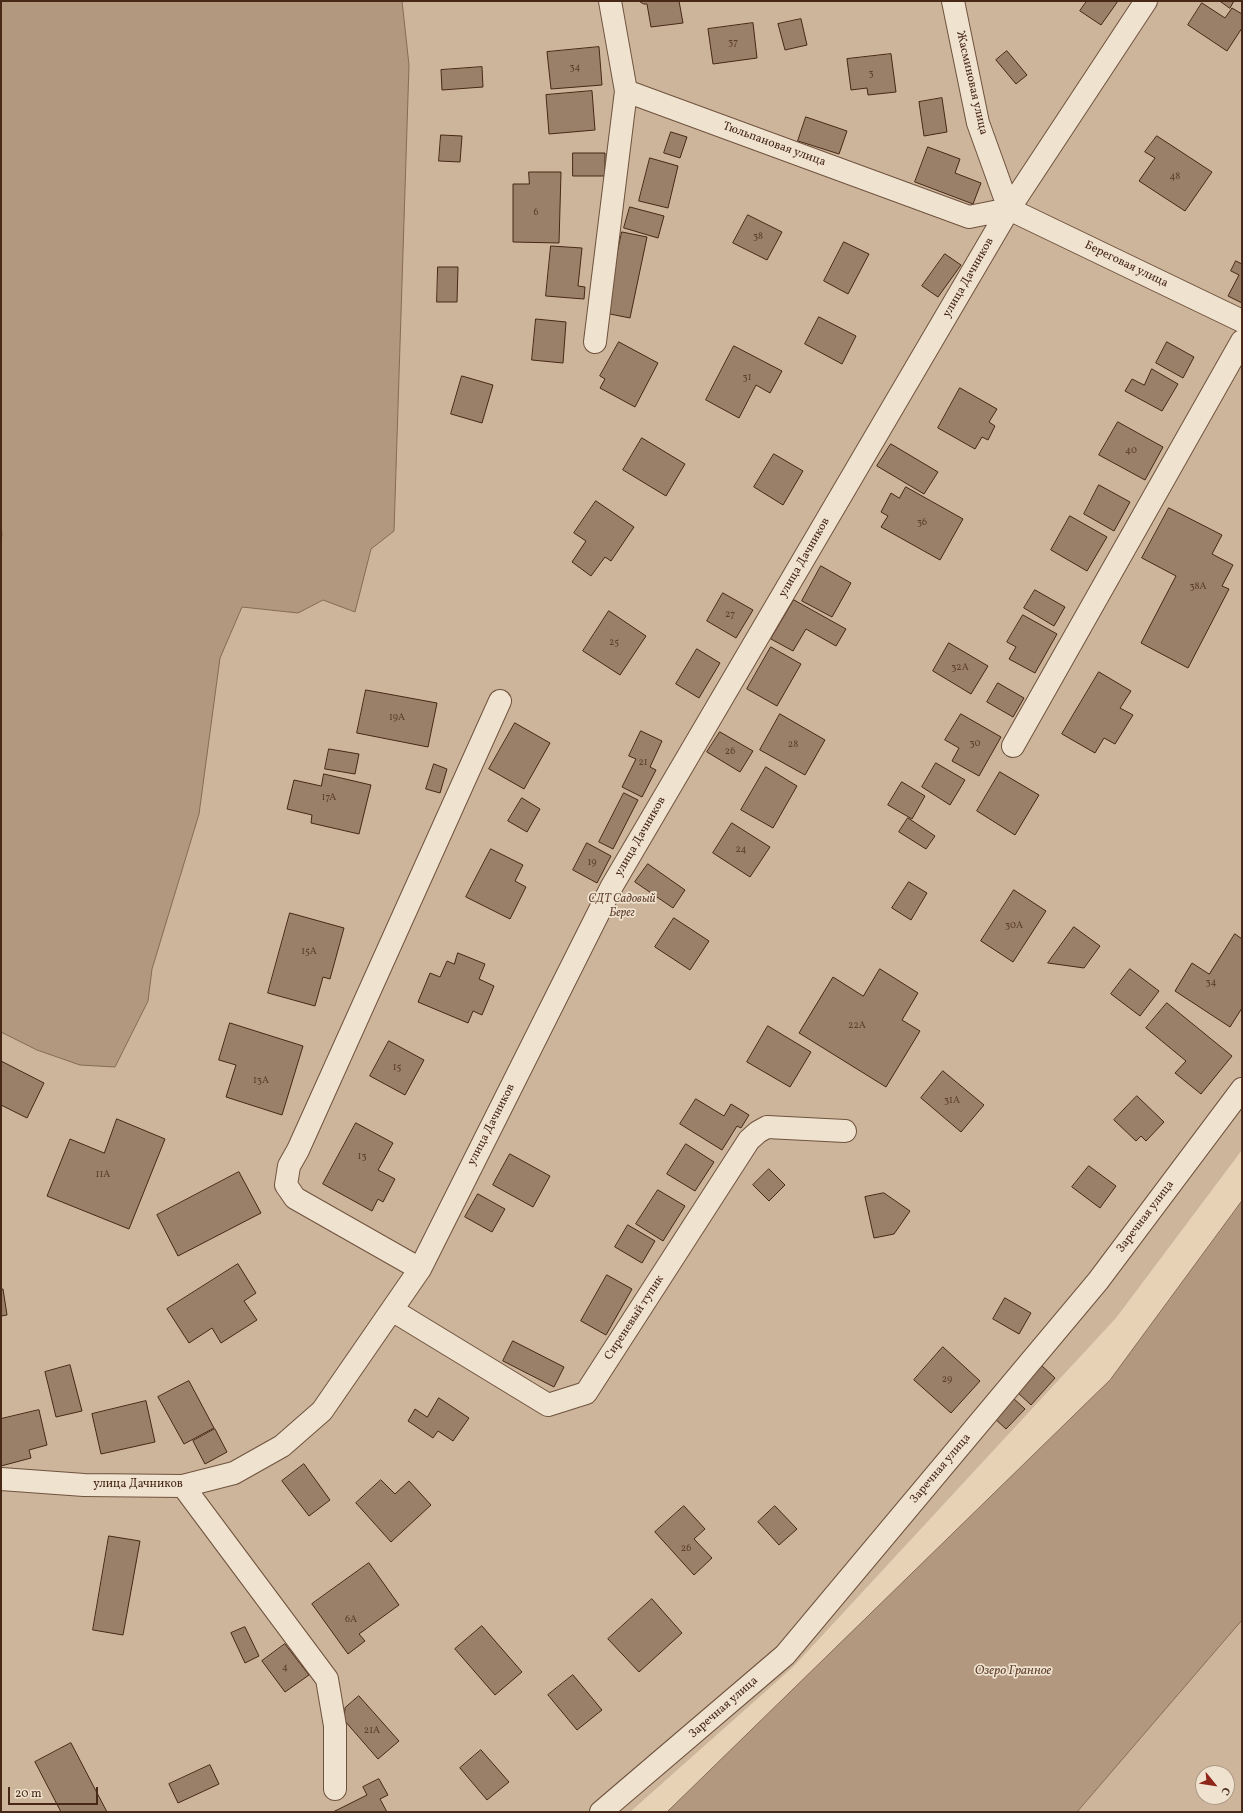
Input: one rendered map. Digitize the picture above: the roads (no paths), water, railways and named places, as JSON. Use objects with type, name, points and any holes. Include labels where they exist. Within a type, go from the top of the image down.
[{"type":"street","points":[[595,342],[626,91],[610,1]]},
{"type":"street","name":"Жасминовая улица","points":[[953,1],[978,123],[1009,209]]},
{"type":"street","name":"улица Дачников","points":[[1,1479],[84,1485],[183,1486],[234,1473],[282,1446],[322,1411],[420,1269],[612,886],[1009,209],[1146,1]]},
{"type":"street","name":"Тюльпановая улица","points":[[626,91],[969,217],[1009,209]]},
{"type":"street","name":"Береговая улица","points":[[1009,209],[1242,321]]},
{"type":"street","points":[[1013,746],[1242,341]]},
{"type":"street","points":[[420,1269],[295,1198],[286,1185],[289,1166],[305,1135],[500,701]]},
{"type":"street","name":"Заречная улица","points":[[601,1812],[785,1655],[1098,1281],[1242,1089]]},
{"type":"street","name":"Сиреневый тупик","points":[[392,1310],[548,1405],[586,1394],[749,1140],[758,1132],[767,1128],[846,1131]]},
{"type":"street","points":[[183,1486],[327,1679],[336,1726],[334,1789]]},
{"type":"water","points":[[1,1],[402,1],[409,65],[394,531],[371,549],[355,612],[323,600],[298,613],[242,607],[220,658],[199,814],[152,969],[148,1001],[115,1067],[80,1065],[37,1050],[1,1032]]},
{"type":"water","name":"Озеро Гранное","points":[[1242,1201],[1242,1620],[1077,1812],[667,1812],[1110,1380]]},
{"type":"park label","name":"СДТ Садовый Берег","points":[[622,907]]}]
